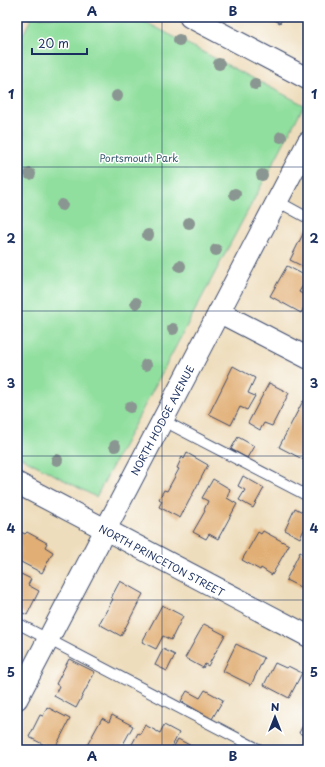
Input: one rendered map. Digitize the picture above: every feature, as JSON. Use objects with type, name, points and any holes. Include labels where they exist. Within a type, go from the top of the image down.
[{"type":"street","points":[[190,17],[308,79]]},
{"type":"street","name":"NORTH HODGE AVENUE","points":[[17,699],[308,142]]},
{"type":"street","points":[[219,312],[308,358]]},
{"type":"street","name":"NORTH PRINCETON STREET","points":[[17,483],[308,636]]},
{"type":"lane","points":[[277,201],[308,218]]},
{"type":"lane","points":[[162,420],[308,496]]},
{"type":"lane","points":[[17,623],[260,750]]},
{"type":"green space","name":"Portsmouth Park","points":[[32,17],[136,17],[304,105],[96,497],[17,455],[17,46]]},
{"type":"building","points":[[269,17],[283,17],[280,23]]},
{"type":"building","points":[[305,17],[308,17],[308,23],[303,21]]},
{"type":"building","points":[[306,228],[308,229],[308,269],[290,260]]},
{"type":"building","points":[[287,266],[308,277],[299,292],[308,297],[308,300],[301,313],[270,296]]},
{"type":"building","points":[[233,366],[255,378],[248,393],[255,396],[247,410],[240,407],[231,425],[209,414]]},
{"type":"building","points":[[269,383],[289,393],[272,426],[264,423],[260,430],[248,423]]},
{"type":"building","points":[[303,401],[308,403],[308,456],[306,461],[279,447]]},
{"type":"building","points":[[238,437],[254,446],[247,458],[231,449]]},
{"type":"building","points":[[187,453],[208,465],[180,518],[159,507],[162,501],[159,499],[164,490],[167,491],[179,469],[177,468],[182,457],[184,459]]},
{"type":"building","points":[[243,476],[264,488],[253,508],[239,500],[245,490],[238,486]]},
{"type":"building","points":[[213,479],[230,489],[227,498],[237,504],[218,539],[209,534],[206,539],[193,532],[205,511],[204,510],[208,501],[202,498]]},
{"type":"building","points":[[295,508],[308,515],[308,522],[300,538],[285,530]]},
{"type":"building","points":[[17,530],[25,534],[27,532],[47,543],[45,547],[53,552],[42,573],[17,560]]},
{"type":"building","points":[[263,531],[289,545],[272,575],[261,568],[260,570],[242,560],[258,532],[261,534]]},
{"type":"building","points":[[300,552],[308,557],[308,591],[286,580]]},
{"type":"building","points":[[17,572],[31,579],[28,585],[39,591],[27,615],[17,610]]},
{"type":"building","points":[[120,581],[143,594],[121,636],[99,624],[113,599],[111,598]]},
{"type":"building","points":[[162,605],[183,616],[171,640],[163,636],[156,649],[142,642]]},
{"type":"building","points":[[204,624],[225,635],[208,666],[205,664],[203,668],[185,658]]},
{"type":"building","points":[[236,644],[264,658],[251,685],[223,671]]},
{"type":"building","points":[[163,649],[175,655],[167,671],[155,665]]},
{"type":"building","points":[[69,659],[95,672],[76,708],[54,696],[59,686],[56,684]]},
{"type":"building","points":[[275,663],[286,668],[288,666],[302,673],[289,698],[264,685]]},
{"type":"building","points":[[205,690],[223,700],[212,719],[181,701],[187,691],[200,698]]},
{"type":"building","points":[[47,707],[70,719],[54,750],[29,737],[40,715],[43,716]]},
{"type":"building","points":[[112,715],[133,726],[120,750],[111,750],[107,748],[106,750],[85,749],[102,718],[109,722]]},
{"type":"building","points":[[308,716],[308,737],[299,733]]},
{"type":"building","points":[[145,725],[160,733],[164,725],[179,733],[170,750],[129,750],[138,733],[140,734]]},
{"type":"building","points":[[178,739],[197,749],[172,750]]}]
